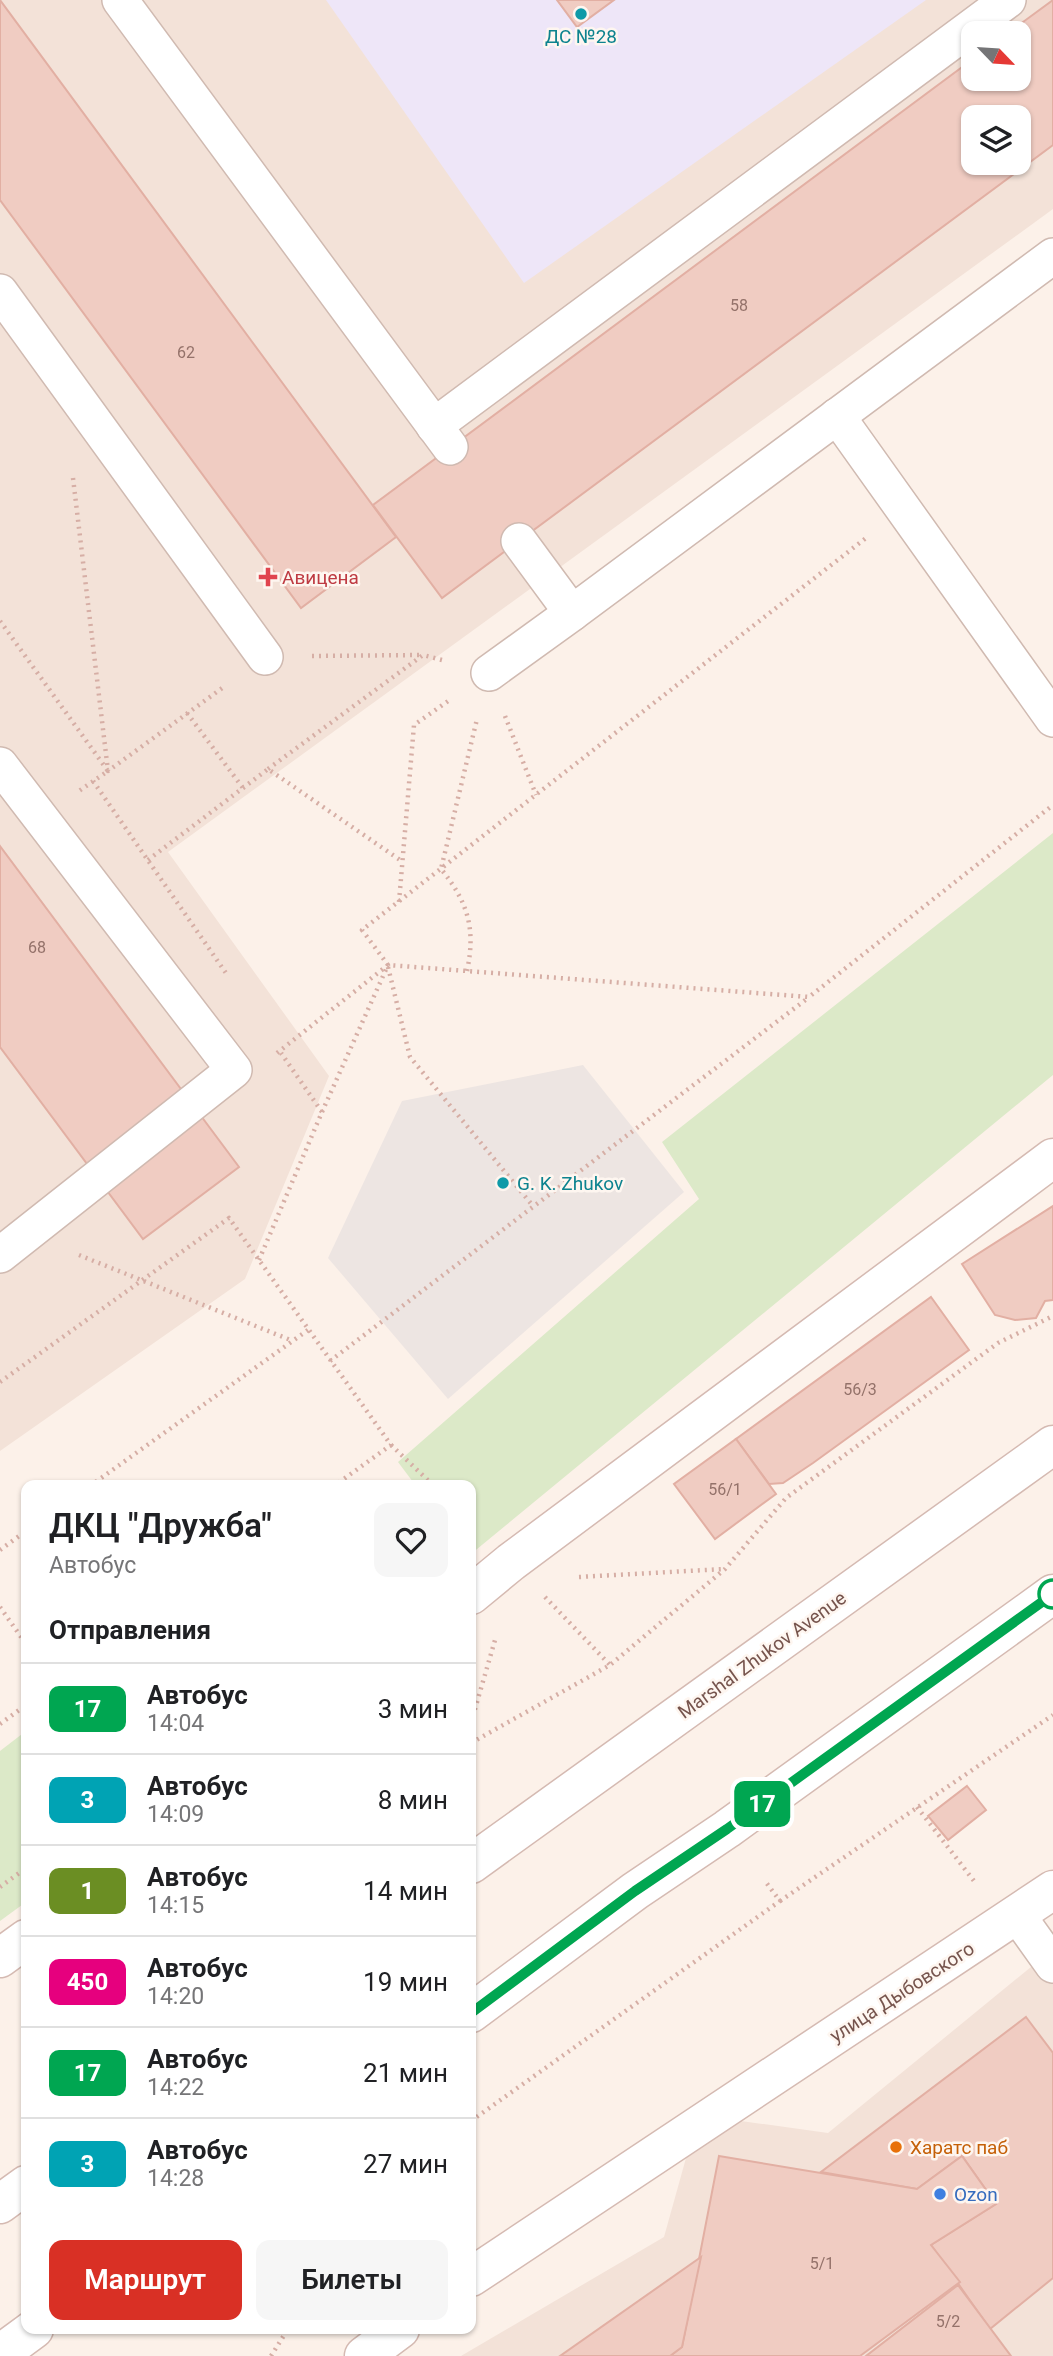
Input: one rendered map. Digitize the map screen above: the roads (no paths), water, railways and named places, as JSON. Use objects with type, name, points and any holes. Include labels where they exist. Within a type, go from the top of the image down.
[{"type":"street","points":[[476,1591],[1053,1158]]},
{"type":"street","name":"Marshal Zhukov Avenue","points":[[476,1860],[1053,1445]]},
{"type":"street","points":[[476,2009],[635,1891],[727,1829],[1053,1594]]},
{"type":"street","name":"улица Дыбовского","points":[[476,2274],[1018,1916],[1053,1890]]},
{"type":"street","points":[[0,1958],[21,1943]]},
{"type":"street","points":[[0,2204],[21,2189]]},
{"type":"street","points":[[0,2354],[27,2334]]},
{"type":"street","points":[[363,2356],[393,2334]]},
{"type":"lane","points":[[120,0],[442,436],[1008,0]]},
{"type":"lane","points":[[489,673],[1053,256]]},
{"type":"lane","points":[[0,292],[265,657]]},
{"type":"lane","points":[[837,416],[1053,719]]},
{"type":"lane","points":[[519,541],[572,613]]},
{"type":"lane","points":[[0,765],[234,1070],[0,1255]]},
{"type":"lane","points":[[1018,1916],[1053,1965]]},
{"type":"place","name":"ДС №28","points":[[581,14]]},
{"type":"place","name":"Авицена","points":[[268,577]]},
{"type":"place","name":"G. K. Zhukov","points":[[503,1183]]},
{"type":"place","name":"Харатс паб","points":[[896,2147]]},
{"type":"place","name":"Ozon","points":[[940,2194]]}]
